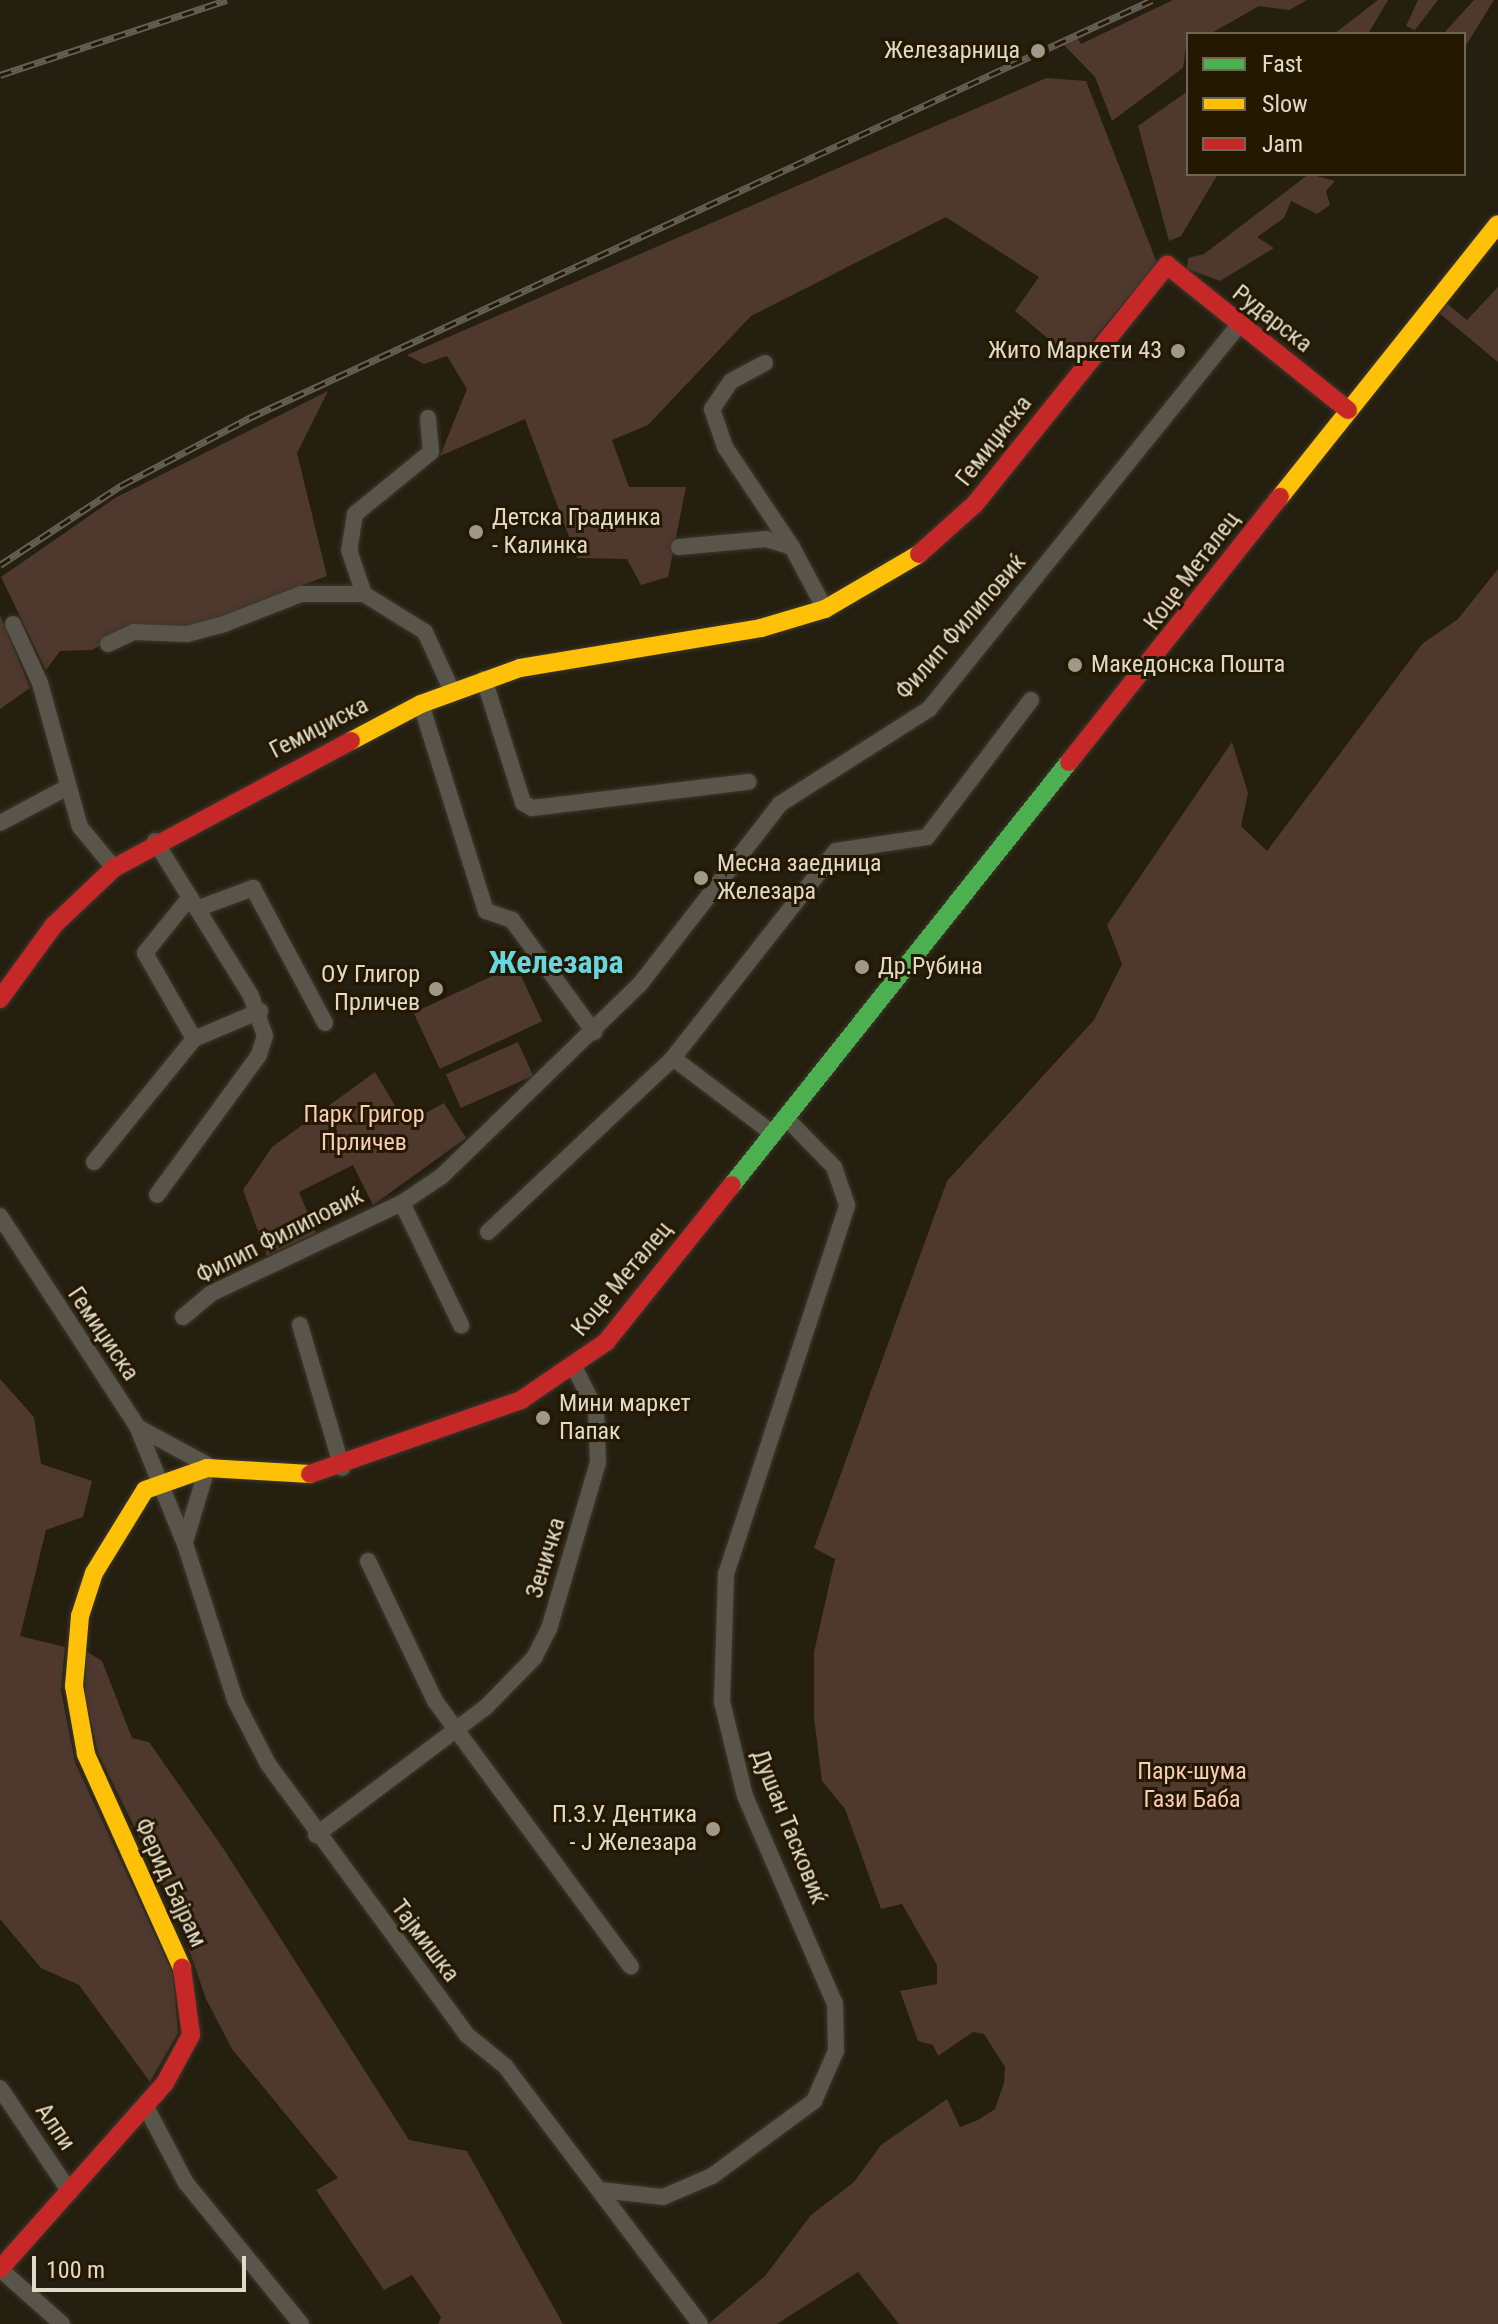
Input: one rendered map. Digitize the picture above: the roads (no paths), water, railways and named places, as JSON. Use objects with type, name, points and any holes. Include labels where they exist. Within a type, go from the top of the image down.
[{"type":"street","name":"Коце Металец","points":[[161,1481],[210,1468],[302,1475],[342,1468],[484,1416],[575,1369],[606,1342],[1498,224]]},
{"type":"street","name":"Рударска","points":[[1167,265],[1238,326],[1348,410]]},
{"type":"street","name":"Гемиџиска","points":[[0,999],[54,925],[114,868],[155,841],[421,704],[484,679],[733,635],[825,609],[899,571],[975,504],[1167,265]]},
{"type":"street","name":"Филип Филиповиќ","points":[[183,1317],[260,1267],[402,1203],[442,1176],[594,1032],[780,804],[929,709],[1238,326]]},
{"type":"street","points":[[765,363],[731,381],[712,409],[725,447],[792,547],[825,609]]},
{"type":"street","points":[[364,594],[349,550],[355,514],[431,452],[428,418]]},
{"type":"street","points":[[679,547],[766,539],[792,547]]},
{"type":"street","points":[[108,644],[134,632],[187,634],[224,624],[301,594],[364,594],[425,632],[452,691]]},
{"type":"street","points":[[13,624],[40,683],[66,788],[80,827],[114,868]]},
{"type":"street","points":[[484,679],[523,803],[532,808],[748,782]]},
{"type":"street","points":[[488,1232],[673,1058],[836,851],[927,837],[1031,700]]},
{"type":"street","points":[[421,704],[486,911],[512,920],[594,1032]]},
{"type":"street","points":[[0,823],[66,788]]},
{"type":"street","points":[[155,841],[260,1011],[265,1036],[259,1055],[157,1195]]},
{"type":"street","points":[[194,1039],[145,953],[194,902],[253,888],[325,1023]]},
{"type":"street","points":[[94,1162],[194,1039],[260,1011]]},
{"type":"street","points":[[673,1058],[772,1133]]},
{"type":"street","name":"Душан Тасковиќ","points":[[599,2189],[663,2197],[712,2176],[814,2101],[836,2051],[835,2004],[745,1796],[722,1702],[726,1574],[847,1205],[834,1167],[785,1117]]},
{"type":"street","name":"Филип Филиповиќ","points":[[402,1203],[461,1325]]},
{"type":"street","name":"Гемиџиска","points":[[0,1216],[137,1426],[161,1481]]},
{"type":"street","points":[[300,1325],[342,1468]]},
{"type":"street","name":"Зеничка","points":[[316,1835],[518,1679],[549,1629],[598,1463],[596,1410],[575,1369]]},
{"type":"street","name":"Коце Металец","points":[[137,1426],[210,1468]]},
{"type":"street","points":[[185,1544],[210,1468]]},
{"type":"street","name":"Тајмишка","points":[[161,1481],[185,1544],[235,1700],[316,1835],[467,2035],[505,2066],[700,2324]]},
{"type":"street","name":"Ферид Бајрам","points":[[0,2269],[145,2105],[186,2047],[192,2005],[168,1928],[86,1754],[75,1650],[94,1573],[145,1490],[161,1481]]},
{"type":"street","points":[[368,1561],[413,1665],[455,1728],[631,1967]]},
{"type":"street","name":"Алпи","points":[[0,2088],[70,2192]]},
{"type":"street","points":[[145,2105],[186,2183],[301,2324]]},
{"type":"street","points":[[0,2269],[62,2324]]},
{"type":"railway","points":[[0,75],[227,0]]},
{"type":"railway","points":[[0,565],[122,485],[249,418],[1152,0]]},
{"type":"place","name":"Железарница","points":[[1038,51]]},
{"type":"place","name":"Жито Маркети 43","points":[[1178,351]]},
{"type":"place","name":"Детска Градинка - Калинка","points":[[476,532]]},
{"type":"place","name":"Македонска Пошта","points":[[1075,665]]},
{"type":"place","name":"Месна заедница Железара","points":[[701,878]]},
{"type":"place","name":"Др.Рубина","points":[[862,967]]},
{"type":"place","name":"ОУ Глигор Прличев","points":[[436,989]]},
{"type":"place","name":"Мини маркет Папак","points":[[543,1418]]},
{"type":"place","name":"П.З.У. Дентика - Ј Железара","points":[[713,1829]]},
{"type":"district","name":"Железара","points":[[556,962]]},
{"type":"park label","name":"Парк Григор Прличев","points":[[364,1129]]},
{"type":"park label","name":"Парк-шума Гази Баба","points":[[1192,1786]]}]
